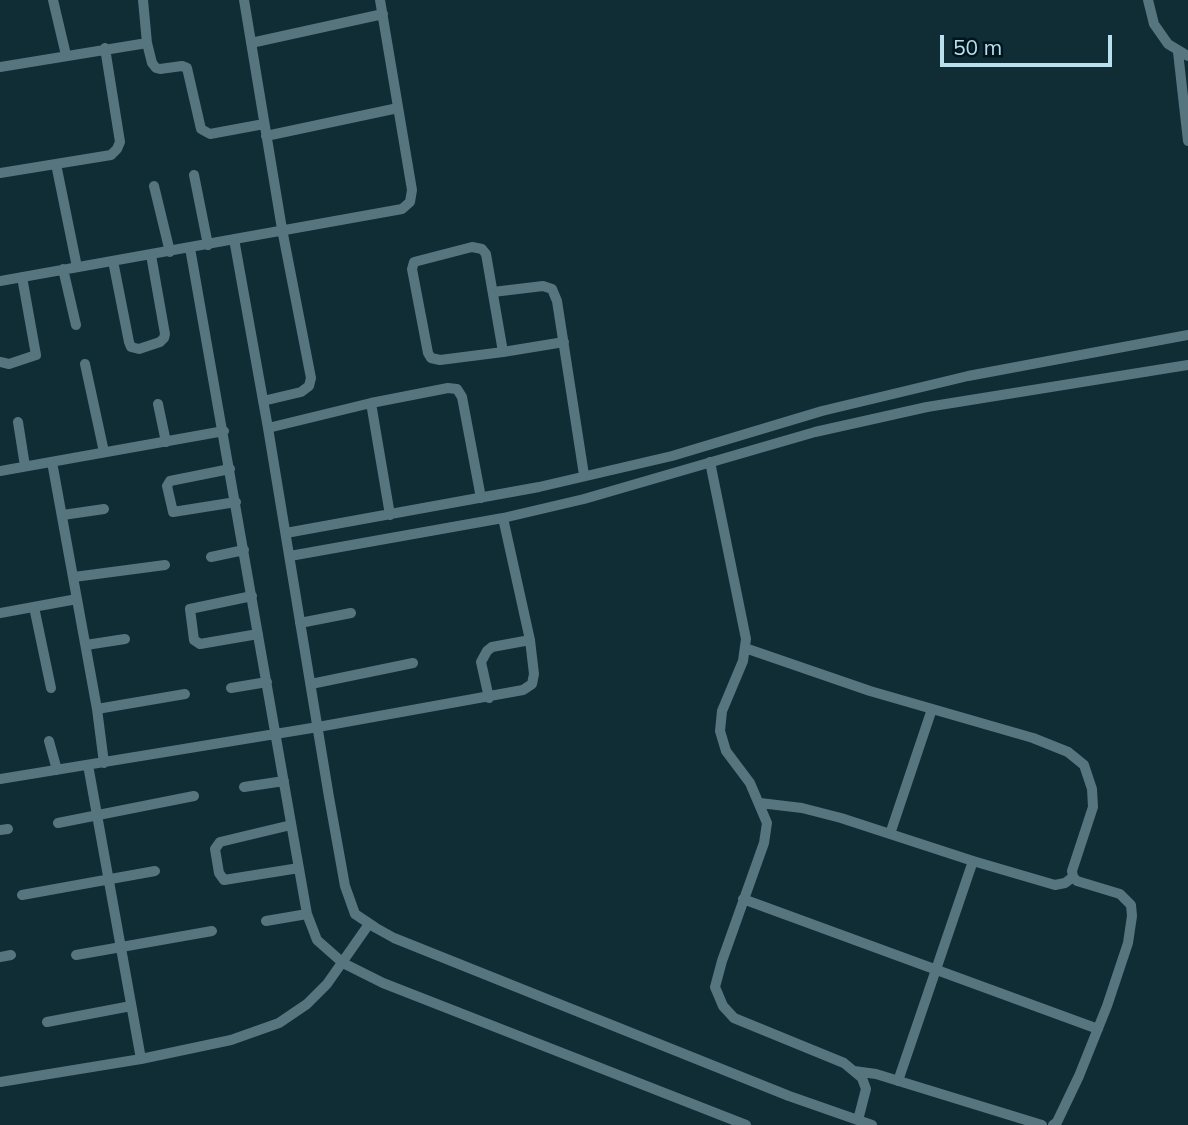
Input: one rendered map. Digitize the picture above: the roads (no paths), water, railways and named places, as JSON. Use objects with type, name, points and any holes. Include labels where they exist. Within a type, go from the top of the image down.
[{"type":"lane","points":[[52,0],[66,55]]},
{"type":"lane","points":[[143,0],[147,43],[156,68],[187,68],[201,129],[210,134],[264,124]]},
{"type":"lane","points":[[244,0],[282,229],[311,378],[309,386],[301,392],[263,401]]},
{"type":"lane","points":[[0,281],[402,209],[410,202],[412,190],[380,0]]},
{"type":"lane","points":[[1148,0],[1154,24],[1168,44],[1183,54],[1188,141]]},
{"type":"lane","points":[[251,43],[383,15]]},
{"type":"lane","points":[[0,67],[147,43]]},
{"type":"lane","points":[[0,173],[111,155],[117,149],[120,142],[105,48]]},
{"type":"lane","points":[[266,136],[398,108]]},
{"type":"lane","points":[[56,164],[77,267]]},
{"type":"lane","points":[[194,175],[208,245]]},
{"type":"lane","points":[[153,186],[170,252]]},
{"type":"lane","points":[[234,239],[345,886],[355,914],[394,938],[789,1096],[872,1125]]},
{"type":"lane","points":[[503,352],[486,254],[478,247],[414,262],[412,269],[431,358],[440,360],[503,352],[564,342]]},
{"type":"lane","points":[[190,248],[307,914],[317,940],[343,963],[383,983],[746,1125]]},
{"type":"lane","points":[[113,261],[128,342],[131,347],[139,349],[160,342],[165,334],[151,255]]},
{"type":"lane","points":[[63,269],[76,325]]},
{"type":"lane","points":[[0,362],[9,364],[36,355],[22,277]]},
{"type":"lane","points":[[493,292],[543,286],[552,289],[557,300],[584,475]]},
{"type":"lane","points":[[286,533],[481,498],[672,456],[822,411],[968,376],[1188,335]]},
{"type":"lane","points":[[85,364],[104,452]]},
{"type":"lane","points":[[289,556],[503,518],[584,499],[815,432],[927,407],[1188,365]]},
{"type":"lane","points":[[268,428],[372,403],[448,388],[457,389],[462,397],[481,498]]},
{"type":"lane","points":[[372,403],[390,515]]},
{"type":"lane","points":[[158,404],[166,442]]},
{"type":"lane","points":[[18,422],[24,467]]},
{"type":"lane","points":[[0,471],[223,431]]},
{"type":"lane","points":[[710,461],[746,639],[743,661],[722,711],[720,732],[726,751],[750,783],[768,823],[764,843],[722,961],[716,987],[723,1006],[733,1018],[845,1063],[862,1078],[866,1089],[858,1120]]},
{"type":"lane","points":[[52,462],[86,645],[104,763]]},
{"type":"lane","points":[[230,469],[170,481],[167,486],[173,512],[236,502]]},
{"type":"lane","points":[[63,515],[104,509]]},
{"type":"lane","points":[[0,778],[318,727],[523,690],[532,684],[534,674],[530,640],[503,518]]},
{"type":"lane","points":[[211,557],[244,550]]},
{"type":"lane","points":[[74,577],[165,565]]},
{"type":"lane","points":[[252,596],[193,607],[190,612],[196,643],[258,634]]},
{"type":"lane","points":[[0,613],[77,600]]},
{"type":"lane","points":[[34,607],[51,688]]},
{"type":"lane","points":[[300,623],[351,613]]},
{"type":"lane","points":[[86,645],[125,639]]},
{"type":"lane","points":[[489,698],[481,662],[487,650],[530,640]]},
{"type":"lane","points":[[745,648],[774,660],[1033,738],[1068,752],[1084,765],[1092,789],[1093,807],[1072,871],[1073,877],[1077,881],[1120,894],[1131,905],[1132,916],[1128,943],[1098,1029],[1057,1122],[1052,1125]]},
{"type":"lane","points":[[311,684],[414,663]]},
{"type":"lane","points":[[231,688],[267,682]]},
{"type":"lane","points":[[97,709],[186,694]]},
{"type":"lane","points":[[890,834],[932,709]]},
{"type":"lane","points":[[49,741],[57,770]]},
{"type":"lane","points":[[88,765],[141,1059]]},
{"type":"lane","points":[[244,787],[284,781]]},
{"type":"lane","points":[[58,823],[194,796]]},
{"type":"lane","points":[[760,803],[802,808],[1055,885],[1065,883],[1073,877]]},
{"type":"lane","points":[[291,825],[220,842],[215,849],[219,873],[224,880],[299,868]]},
{"type":"lane","points":[[898,1081],[973,861]]},
{"type":"lane","points":[[22,895],[155,871]]},
{"type":"lane","points":[[743,899],[1098,1029]]},
{"type":"lane","points":[[266,921],[307,914]]},
{"type":"lane","points":[[0,1082],[141,1059],[231,1040],[279,1023],[307,1004],[327,984],[369,924]]},
{"type":"lane","points":[[76,955],[212,931]]},
{"type":"lane","points":[[47,1022],[131,1006]]},
{"type":"lane","points":[[854,1071],[876,1074],[1042,1125]]}]
